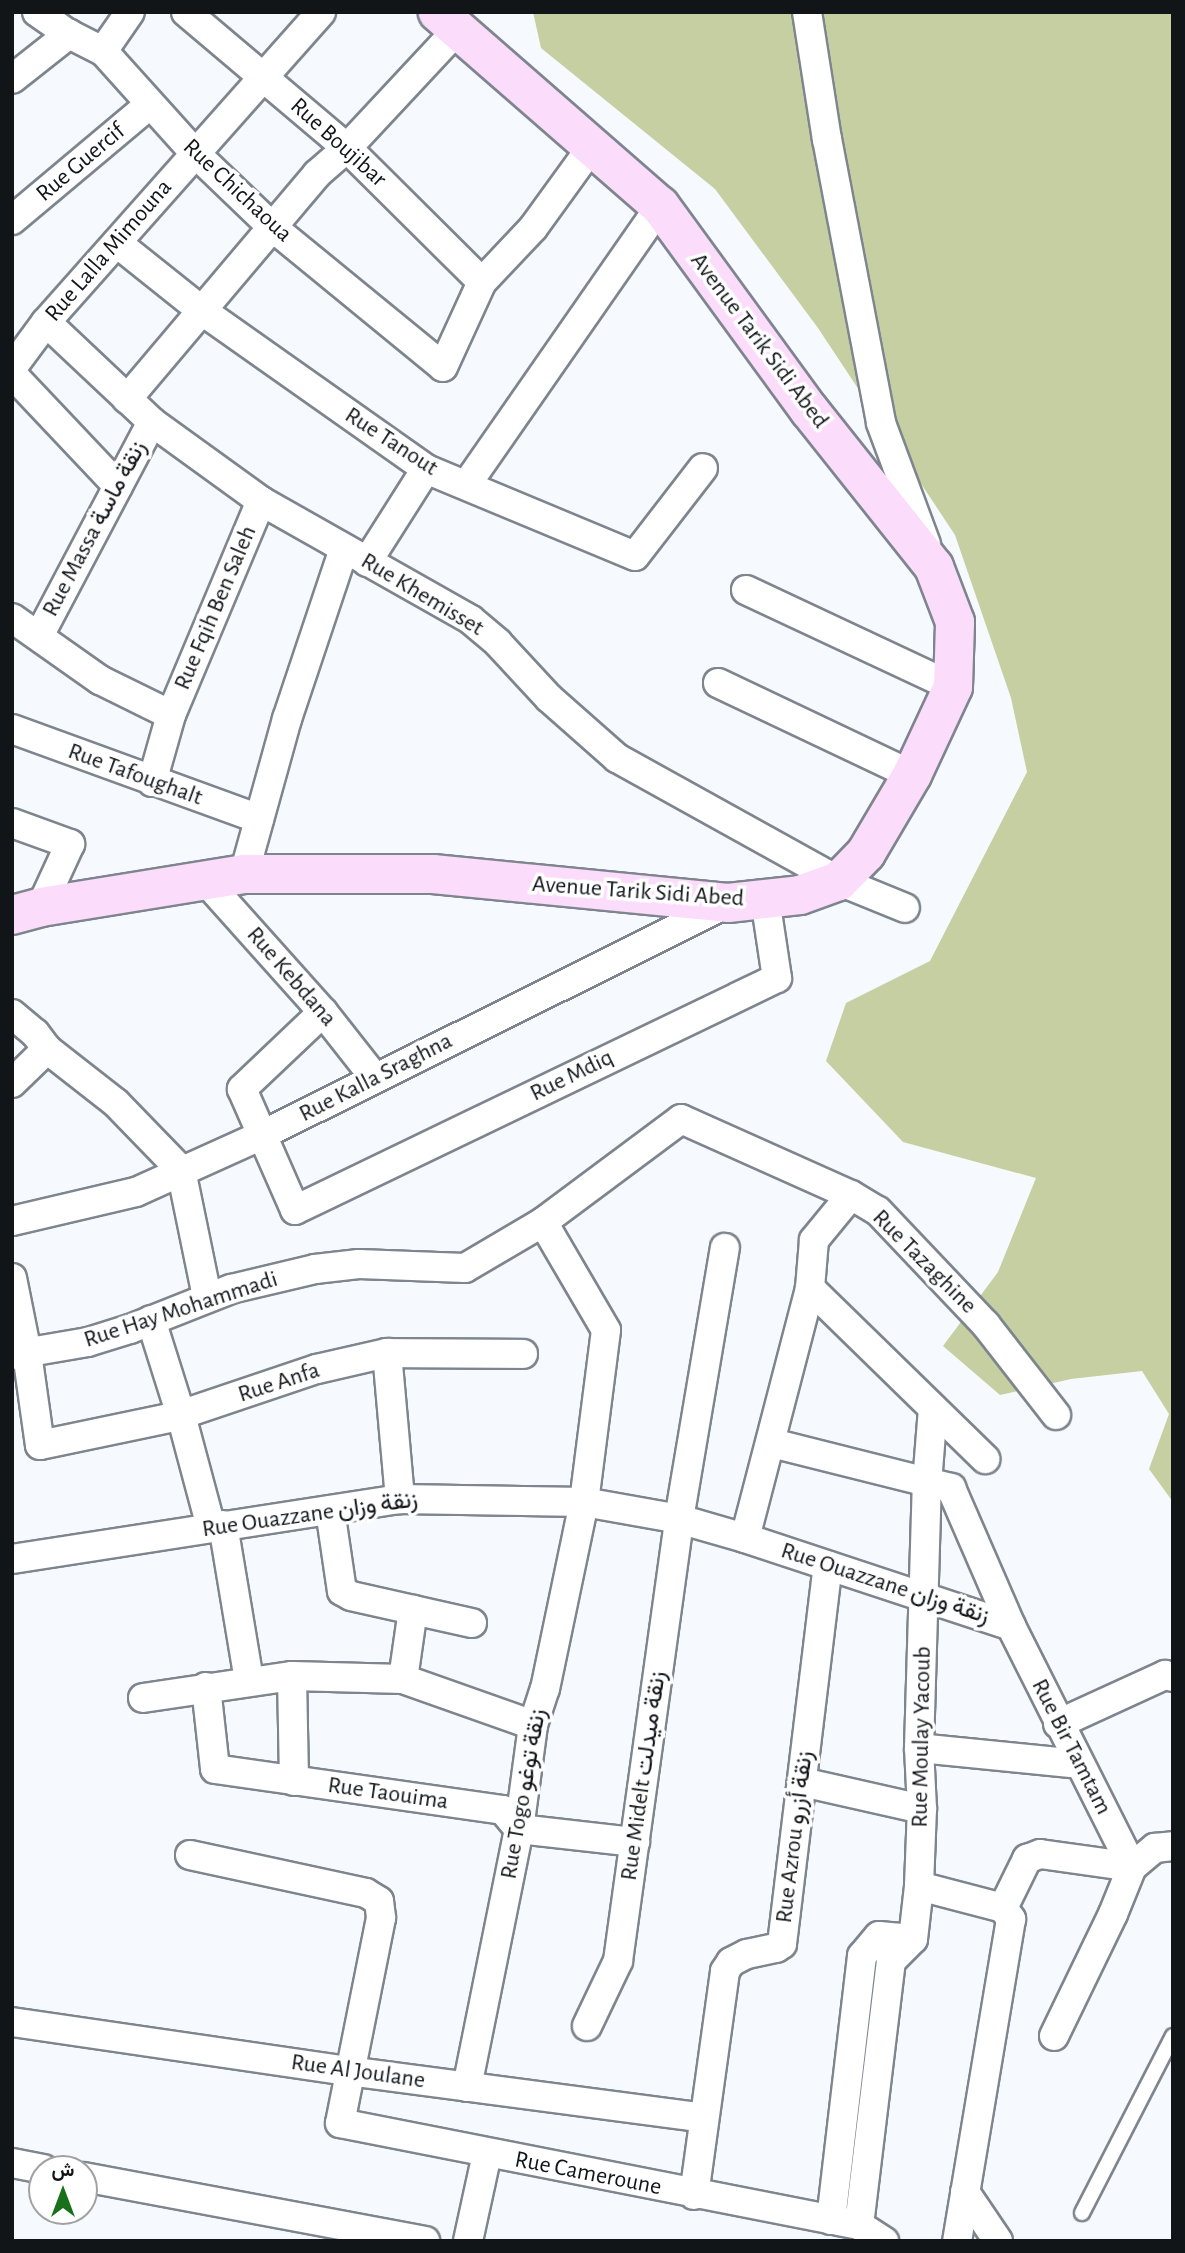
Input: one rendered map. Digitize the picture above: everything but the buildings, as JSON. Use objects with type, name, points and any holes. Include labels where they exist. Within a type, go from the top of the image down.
[{"type":"street","name":"Rue Chichaoua","points":[[37,12],[69,34],[103,51],[195,153],[271,226],[443,367],[482,282]]},
{"type":"street","points":[[103,51],[130,12]]},
{"type":"street","name":"Rue Boujibar","points":[[186,12],[346,148],[482,282]]},
{"type":"street","name":"Rue Lalla Mimouna","points":[[12,371],[46,322],[195,153],[266,79],[321,12]]},
{"type":"street","points":[[807,12],[827,139],[881,423],[934,567]]},
{"type":"street","points":[[127,399],[271,226],[317,174],[346,148],[447,22]]},
{"type":"street","name":"Avenue Tarik Sidi Abed","points":[[27,911],[244,874],[433,874],[728,903],[800,895],[839,881],[866,853],[912,775],[953,687],[954,622],[934,567],[809,410],[660,206],[593,145],[447,22]]},
{"type":"street","points":[[12,79],[69,34]]},
{"type":"street","name":"Rue Guercif","points":[[12,220],[149,105]]},
{"type":"street","points":[[482,282],[533,228],[593,145]]},
{"type":"street","points":[[467,484],[660,206]]},
{"type":"street","name":"Rue Tanout","points":[[117,243],[201,310],[426,469],[635,556],[703,468]]},
{"type":"street","name":"Rue Khemisset","points":[[46,322],[152,422],[261,501],[471,620],[498,643],[549,698],[617,758],[839,881],[905,908]]},
{"type":"street","points":[[12,371],[118,486]]},
{"type":"street","name":"Rue Massa زنقة ماسة","points":[[38,636],[152,422]]},
{"type":"street","points":[[244,874],[287,719],[356,556],[426,469]]},
{"type":"street","name":"Rue Fqih Ben Saleh","points":[[152,782],[171,715],[261,501]]},
{"type":"street","points":[[746,590],[953,687]]},
{"type":"street","points":[[12,618],[100,680],[171,715]]},
{"type":"street","points":[[719,683],[912,775]]},
{"type":"street","name":"Rue Tafoughalt","points":[[12,729],[259,819]]},
{"type":"street","points":[[12,823],[70,844],[27,911]]},
{"type":"street","name":"Rue Kebdana","points":[[204,880],[323,1012],[375,1078]]},
{"type":"street","name":"Rue Mdiq","points":[[262,1135],[295,1210],[777,978],[765,899]]},
{"type":"street","name":"Rue Kalla Sraghna","points":[[12,1221],[136,1192],[262,1135],[728,903]]},
{"type":"street","points":[[262,1135],[242,1089],[323,1012]]},
{"type":"street","points":[[12,1014],[36,1033],[47,1049],[116,1103],[181,1170],[207,1297]]},
{"type":"street","points":[[12,1083],[47,1049]]},
{"type":"street","name":"Rue Tazaghine","points":[[681,1119],[851,1195],[878,1211],[986,1325],[1056,1415]]},
{"type":"street","name":"Rue Hay Mohammadi","points":[[20,1354],[88,1342],[207,1297],[315,1269],[359,1264],[465,1268],[543,1222],[681,1119]]},
{"type":"street","points":[[745,1538],[772,1443],[810,1288],[814,1240],[851,1195]]},
{"type":"street","name":"Rue Togo زنقة توغو","points":[[467,2087],[519,1829],[533,1725],[545,1689],[584,1502],[606,1331],[543,1222]]},
{"type":"street","name":"Rue Midelt زنقة ميدلت","points":[[587,2026],[618,1961],[679,1519],[725,1248]]},
{"type":"street","points":[[12,1278],[20,1354]]},
{"type":"street","points":[[810,1288],[985,1460]]},
{"type":"street","points":[[151,1320],[217,1527],[250,1680]]},
{"type":"street","points":[[387,1353],[400,1499]]},
{"type":"street","name":"Rue Anfa","points":[[20,1354],[40,1446],[181,1415],[317,1369],[387,1353],[523,1354]]},
{"type":"street","name":"Rue Moulay Yacoub","points":[[913,1939],[919,1886],[922,1810],[919,1748],[933,1408]]},
{"type":"street","points":[[772,1443],[928,1483]]},
{"type":"street","name":"Rue Bir Tamtam","points":[[928,1483],[951,1488],[1011,1626],[1132,1867]]},
{"type":"street","name":"Rue Ouazzane زنقة وزان","points":[[12,1559],[400,1499],[584,1502],[679,1519],[745,1538],[1011,1626]]},
{"type":"street","points":[[330,1510],[342,1591],[351,1596],[472,1623]]},
{"type":"street","name":"Rue Azrou زنقة أزرو","points":[[694,2195],[725,1971],[731,1962],[747,1954],[776,1948],[782,1944],[828,1566]]},
{"type":"street","points":[[403,1679],[414,1610]]},
{"type":"street","points":[[1058,1724],[1165,1675],[1173,1677]]},
{"type":"street","points":[[143,1698],[250,1680],[292,1676],[403,1679],[533,1725]]},
{"type":"street","points":[[292,1676],[294,1781]]},
{"type":"street","name":"Rue Taouima","points":[[206,1687],[215,1769],[503,1810],[519,1829]]},
{"type":"street","points":[[919,1748],[1079,1764]]},
{"type":"street","points":[[802,1782],[922,1810]]},
{"type":"street","points":[[519,1829],[635,1842]]},
{"type":"street","points":[[1054,2036],[1113,1914],[1132,1867],[1155,1848],[1173,1846]]},
{"type":"street","points":[[1003,1908],[1027,1859],[1040,1854],[1132,1867]]},
{"type":"street","points":[[190,1855],[366,1893],[379,1901],[381,1918],[348,2071]]},
{"type":"street","points":[[919,1886],[1003,1908],[1011,1919],[957,2241]]},
{"type":"street","points":[[831,2220],[862,1956],[879,1936],[913,1939]]},
{"type":"street","points":[[859,2225],[891,1961],[913,1939]]},
{"type":"street","name":"Rue Al Joulane","points":[[12,2022],[348,2071],[704,2118]]},
{"type":"street","name":"Rue Cameroune","points":[[348,2071],[340,2123],[694,2195],[859,2225],[884,2241]]},
{"type":"street","points":[[468,2241],[486,2154]]},
{"type":"street","points":[[98,2180],[425,2241]]},
{"type":"street","points":[[965,2192],[998,2241]]},
{"type":"lane","points":[[1082,2213],[1173,2036]]},
{"type":"green space","points":[[533,12],[1173,12],[1173,1502],[1149,1469],[1169,1414],[1142,1371],[1071,1379],[1000,1395],[943,1346],[998,1272],[1036,1178],[903,1142],[826,1061],[846,1003],[930,961],[1027,772],[1011,698],[955,535],[818,328],[715,189],[541,48]]}]
